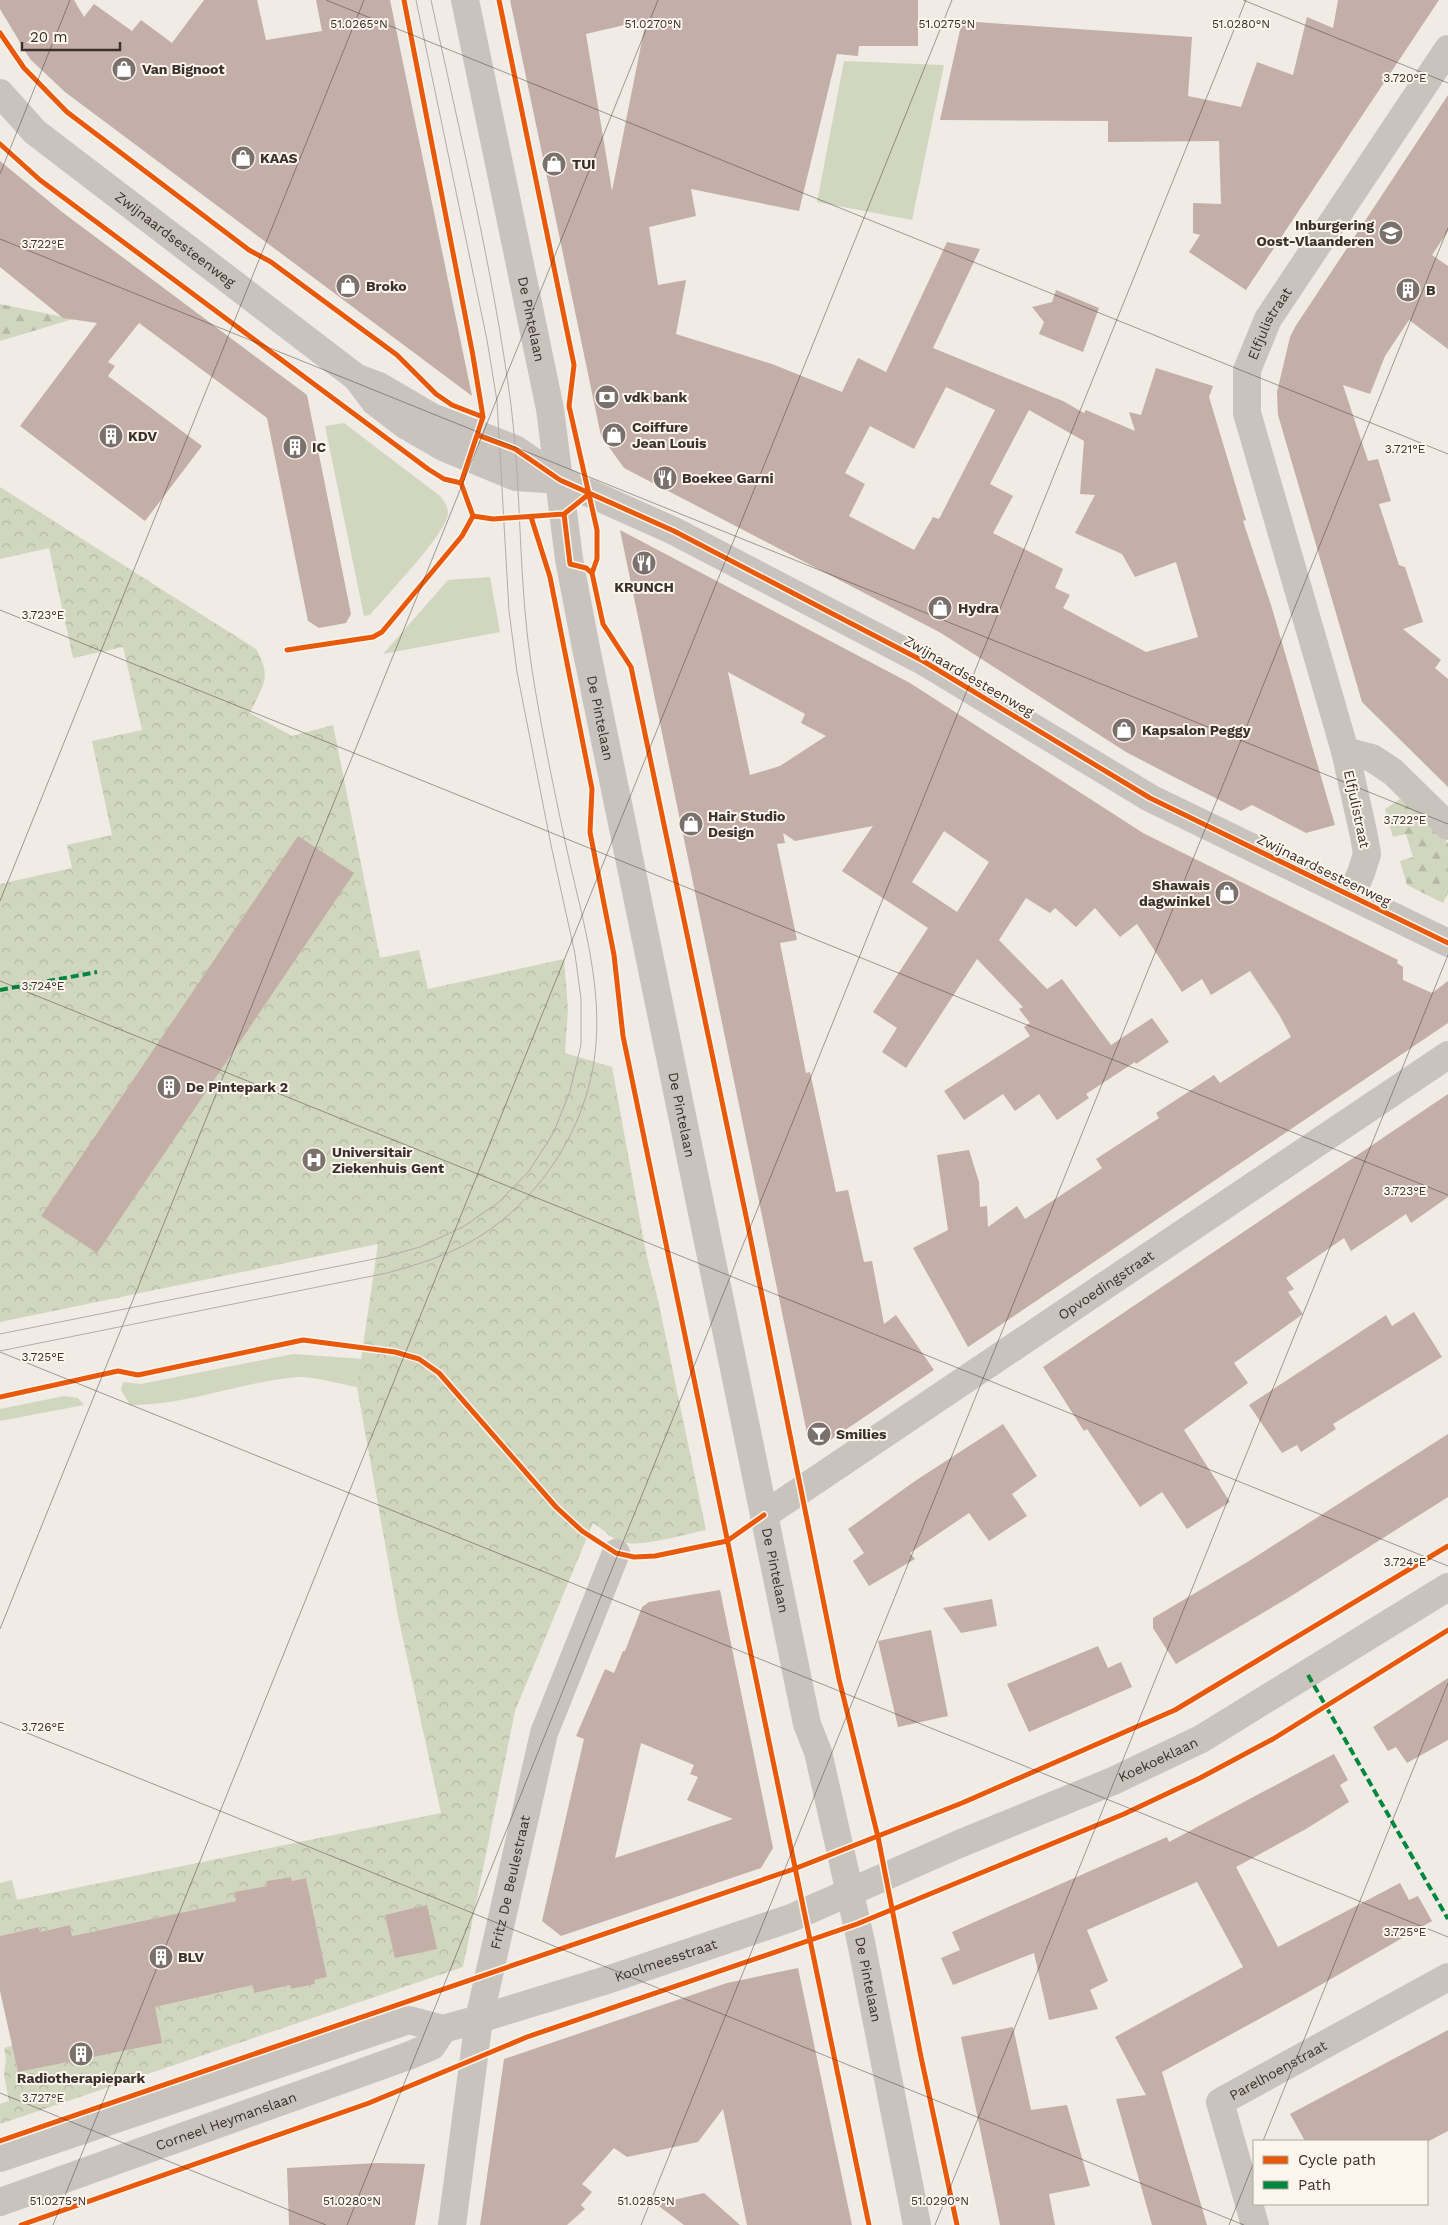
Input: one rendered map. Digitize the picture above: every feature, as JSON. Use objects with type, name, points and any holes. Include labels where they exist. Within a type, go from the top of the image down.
[{"type":"street","name":"De Pintelaan","points":[[465,0],[550,409],[569,559],[585,643],[764,1515],[808,1724],[818,1752],[861,1942],[917,2225]]},
{"type":"street","name":"Elfjulistraat","points":[[1351,895],[1367,854],[1345,751],[1247,413],[1247,370],[1268,319],[1448,50]]},
{"type":"street","name":"Zwijnaardsesteenweg","points":[[0,93],[35,132],[357,378],[375,402],[405,425],[443,447],[516,478],[560,480],[674,530],[915,656],[993,701],[1150,798],[1448,943]]},
{"type":"street","name":"Elfjulistraat","points":[[1345,751],[1372,758],[1393,772],[1448,826]]},
{"type":"street","name":"Opvoedingstraat","points":[[764,1515],[1448,1055]]},
{"type":"street","name":"Fritz De Beulestraat","points":[[452,2225],[479,2019],[544,1733],[616,1553]]},
{"type":"street","name":"Koekoeklaan","points":[[849,1892],[1113,1781],[1201,1739],[1448,1587]]},
{"type":"street","name":"Koolmeesstraat","points":[[479,2019],[607,1980],[781,1922],[849,1892]]},
{"type":"street","name":"Parelhoenstraat","points":[[1255,2225],[1220,2102],[1448,1977]]},
{"type":"street","points":[[0,2158],[409,2020],[443,2029],[479,2019]]},
{"type":"street","name":"Corneel Heymanslaan","points":[[0,2202],[408,2056],[432,2046],[443,2029]]},
{"type":"green space","points":[[844,61],[944,65],[912,220],[817,202]]},
{"type":"green space","points":[[0,304],[73,319],[0,341]]},
{"type":"green space","points":[[344,423],[440,496],[448,510],[445,522],[427,549],[370,615],[364,616],[325,426]]},
{"type":"green space","points":[[0,487],[256,649],[265,675],[262,689],[250,713],[292,736],[333,725],[380,958],[419,950],[428,989],[564,959],[568,1010],[565,1053],[612,1067],[646,1253],[658,1300],[706,1530],[651,1542],[630,1543],[614,1539],[593,1523],[515,1711],[463,1967],[0,2124],[0,2104],[9,2101],[4,2075],[6,2058],[4,2048],[124,2014],[253,1985],[254,1992],[290,1985],[292,1989],[314,1984],[314,1980],[327,1977],[306,1878],[292,1881],[291,1877],[266,1881],[267,1886],[234,1892],[236,1901],[72,1936],[70,1925],[40,1932],[39,1927],[0,1936],[0,1883],[12,1880],[17,1900],[441,1813],[398,1616],[357,1387],[378,1244],[0,1322],[0,884],[72,868],[67,845],[112,835],[92,741],[142,730],[123,647],[73,658],[49,548],[0,559]]},
{"type":"green space","points":[[490,577],[500,632],[383,654],[448,580]]},
{"type":"green space","points":[[1400,799],[1448,843],[1448,893],[1443,903],[1407,885],[1400,861],[1413,857],[1406,834],[1393,837],[1385,809]]},
{"type":"green space","points":[[293,1354],[363,1359],[357,1387],[319,1379],[297,1377],[172,1402],[130,1405],[121,1390],[123,1382],[141,1384]]},
{"type":"green space","points":[[64,1396],[78,1398],[84,1405],[0,1421],[0,1409]]},
{"type":"building","points":[[0,0],[74,0],[84,17],[94,4],[132,31],[141,20],[172,43],[204,0],[257,0],[266,40],[322,31],[316,0],[390,0],[472,396],[65,92],[30,59],[0,9]]},
{"type":"building","points":[[510,0],[918,0],[918,46],[859,46],[858,56],[837,54],[799,211],[691,189],[696,216],[649,227],[658,285],[686,280],[676,334],[772,364],[842,392],[858,358],[886,372],[947,242],[980,249],[933,348],[1063,401],[1084,413],[1086,410],[1135,431],[1129,412],[1141,415],[1156,368],[1213,386],[1209,397],[1246,520],[1243,521],[1271,605],[1335,825],[1306,833],[1252,805],[1241,811],[1126,752],[941,633],[624,468],[601,436]],"holes":[[[646,20],[612,191],[586,34]],[[946,387],[995,410],[939,519],[933,517],[914,550],[849,516],[865,484],[845,473],[870,426],[914,449]],[[1029,410],[1084,441],[1080,494],[1095,495],[1075,533],[1122,554],[1135,577],[1176,562],[1198,637],[1146,652],[1063,608],[1070,595],[1055,588],[1063,569],[993,533],[1013,496],[990,484]]]},
{"type":"building","points":[[1338,0],[1439,0],[1246,290],[1189,252],[1200,235],[1193,233],[1193,203],[1221,204],[1219,141],[1108,142],[1108,121],[940,120],[962,21],[1192,37],[1188,96],[1241,107],[1257,62],[1293,75],[1307,17],[1333,28]]},
{"type":"building","points":[[1448,95],[1448,231],[1432,255],[1448,266],[1448,349],[1409,320],[1385,356],[1370,394],[1343,385],[1368,461],[1378,459],[1391,501],[1379,504],[1399,565],[1405,567],[1423,622],[1403,629],[1441,660],[1435,668],[1448,679],[1448,787],[1362,702],[1278,415],[1277,392],[1290,337],[1295,327]]},
{"type":"building","points":[[0,161],[62,212],[307,395],[351,614],[346,623],[319,628],[308,621],[267,418],[139,323],[108,362],[115,366],[108,376],[202,446],[145,521],[20,426],[97,323],[63,318],[0,267]]},
{"type":"building","points":[[1056,290],[1099,308],[1083,352],[1039,334],[1044,322],[1032,307],[1052,302]]},
{"type":"building","points":[[620,530],[910,683],[1143,833],[1398,960],[1397,963],[1403,967],[1403,980],[1432,993],[1448,981],[1448,1023],[968,1347],[913,1248],[948,1230],[937,1155],[969,1150],[979,1182],[980,1207],[987,1206],[988,1227],[1017,1206],[1025,1219],[1102,1168],[1096,1159],[1159,1118],[1156,1113],[1214,1075],[1220,1083],[1291,1037],[1280,1016],[1250,971],[1211,995],[1202,979],[1182,992],[1137,924],[1120,937],[1095,908],[1076,927],[1055,908],[1050,913],[1026,898],[999,940],[1047,989],[1062,979],[1111,1045],[1152,1018],[1169,1042],[1086,1094],[1089,1098],[1057,1120],[1039,1094],[1015,1111],[1003,1094],[964,1120],[944,1091],[1030,1036],[1024,1027],[1030,1023],[1019,1009],[1023,1007],[977,959],[906,1068],[882,1052],[897,1028],[873,1012],[928,928],[842,871],[873,826],[795,841],[783,833],[785,843],[777,844],[797,940],[780,943],[806,1073],[810,1072],[836,1192],[848,1190],[864,1262],[872,1261],[884,1324],[896,1315],[934,1370],[823,1445],[808,1438]],"holes":[[[728,672],[805,714],[801,723],[826,736],[780,766],[750,775]],[[944,831],[989,862],[957,912],[912,882]]]},
{"type":"building","name":"De Pintepark 2","points":[[298,836],[354,873],[97,1253],[41,1216]]},
{"type":"building","points":[[1448,1094],[1448,1197],[1411,1223],[1406,1214],[1351,1251],[1344,1238],[1286,1278],[1294,1289],[1288,1292],[1303,1314],[1234,1363],[1248,1383],[1184,1430],[1230,1502],[1187,1529],[1162,1492],[1140,1507],[1087,1429],[1084,1431],[1043,1367]]},
{"type":"building","points":[[1414,1312],[1442,1357],[1333,1424],[1336,1429],[1301,1452],[1297,1445],[1282,1453],[1249,1405],[1386,1315],[1392,1326]]},
{"type":"building","points":[[1003,1424],[1037,1476],[1012,1494],[1027,1516],[989,1541],[969,1513],[910,1553],[915,1559],[869,1586],[853,1561],[864,1553],[848,1529],[915,1481]]},
{"type":"building","points":[[1448,1434],[1448,1497],[1288,1598],[1176,1664],[1153,1628],[1153,1618],[1249,1561]]},
{"type":"building","points":[[720,1590],[773,1848],[761,1868],[561,1936],[542,1921],[584,1739],[576,1736],[605,1669],[614,1673],[623,1651],[625,1651],[642,1607],[649,1602]],"holes":[[[641,1743],[694,1765],[690,1774],[698,1777],[687,1800],[733,1819],[615,1858]]]},
{"type":"building","points":[[992,1599],[997,1626],[961,1633],[943,1608]]},
{"type":"building","points":[[931,1630],[948,1716],[898,1727],[878,1641]]},
{"type":"building","points":[[1098,1646],[1108,1668],[1121,1662],[1132,1687],[1029,1732],[1007,1684]]},
{"type":"building","points":[[1448,1678],[1448,1740],[1407,1763],[1396,1747],[1388,1751],[1373,1727]]},
{"type":"building","points":[[1334,1754],[1348,1780],[1340,1785],[1349,1802],[1306,1829],[1236,1867],[1278,1947],[1400,1883],[1409,1900],[1418,1896],[1432,1921],[1303,1995],[1162,2072],[1207,2225],[1152,2225],[1116,2099],[1146,2095],[1115,2037],[1243,1967],[1197,1882],[1087,1930],[1108,1981],[1090,1990],[1098,2009],[1049,2020],[1034,1953],[953,1985],[941,1958],[960,1950],[952,1932],[1167,1837],[1169,1842]]},
{"type":"building","name":"BLV","points":[[291,1877],[292,1881],[306,1878],[327,1977],[314,1980],[315,1984],[291,1989],[290,1985],[254,1993],[253,1985],[155,2007],[162,2043],[18,2072],[0,1991],[0,1936],[39,1927],[40,1932],[70,1925],[72,1936],[236,1901],[234,1892],[267,1886],[266,1881]]},
{"type":"building","points":[[427,1905],[437,1949],[395,1958],[385,1915]]},
{"type":"building","points":[[798,1968],[852,2225],[747,2225],[723,2109],[698,2142],[627,2157],[614,2148],[582,2184],[592,2192],[581,2205],[585,2209],[567,2225],[480,2225],[504,2059],[727,1983]]},
{"type":"building","points":[[1013,2027],[1031,2110],[1067,2105],[1090,2186],[1049,2194],[1055,2225],[1000,2225],[961,2037]]},
{"type":"building","points":[[1448,2030],[1448,2131],[1429,2141],[1304,2140],[1290,2114]]},
{"type":"building","points":[[378,2163],[425,2164],[415,2225],[289,2225],[287,2168]]},
{"type":"building","points":[[704,2193],[740,2225],[684,2225],[656,2204]]},
{"type":"tram line","points":[[0,1334],[384,1257],[420,1247],[463,1227],[499,1202],[529,1171],[554,1132],[570,1091],[581,1045],[581,999],[575,954],[551,845],[517,672],[509,611],[497,401],[487,340],[416,0]]},
{"type":"tram line","points":[[0,1351],[387,1273],[441,1256],[472,1241],[492,1228],[527,1197],[556,1160],[578,1118],[586,1096],[594,1064],[597,1032],[592,968],[587,936],[565,841],[539,713],[532,670],[524,604],[517,471],[504,354],[475,202],[431,0]]},
{"type":"marked path","points":[[0,990],[97,972]]},
{"type":"marked path","points":[[1308,1675],[1448,1919]]},
{"type":"cycle path","points":[[287,650],[373,637],[382,632],[462,536],[473,516],[461,483],[483,417],[473,356],[404,0]]},
{"type":"cycle path","points":[[499,0],[574,365],[569,406],[597,530],[597,559],[592,573],[603,624],[631,667],[747,1221],[839,1679],[878,1837],[921,2057],[957,2225]]},
{"type":"cycle path","points":[[0,33],[24,68],[67,112],[249,250],[271,262],[397,355],[436,394],[452,405],[483,417]]},
{"type":"cycle path","points":[[0,144],[40,180],[428,469],[444,479],[461,483]]},
{"type":"cycle path","points":[[477,435],[515,449],[560,480],[674,531],[923,661],[1150,798],[1448,943]]},
{"type":"cycle path","points":[[473,516],[493,519],[564,514],[589,494]]},
{"type":"cycle path","points":[[564,514],[570,564],[586,568],[592,573]]},
{"type":"cycle path","points":[[531,517],[550,577],[592,789],[590,832],[614,955],[623,1036],[869,2225]]},
{"type":"cycle path","points":[[0,1397],[118,1371],[138,1375],[303,1340],[395,1352],[419,1359],[439,1373],[556,1507],[582,1531],[616,1553],[634,1557],[655,1556],[727,1541],[764,1515]]},
{"type":"cycle path","points":[[0,2141],[794,1869],[962,1803],[1175,1710],[1448,1546]]},
{"type":"cycle path","points":[[21,2225],[369,2103],[527,2037],[857,1924],[1124,1814],[1200,1778],[1273,1739],[1448,1630]]},
{"type":"place","name":"Van Bignoot","points":[[124,69]]},
{"type":"place","name":"KAAS","points":[[243,158]]},
{"type":"place","name":"TUI","points":[[554,164]]},
{"type":"place","name":"Inburgering Oost-Vlaanderen","points":[[1391,233]]},
{"type":"place","name":"Broko","points":[[348,286]]},
{"type":"place","name":"B","points":[[1408,290]]},
{"type":"place","name":"vdk bank","points":[[607,397]]},
{"type":"place","name":"Coiffure Jean Louis","points":[[614,435]]},
{"type":"place","name":"KDV","points":[[111,436]]},
{"type":"place","name":"IC","points":[[295,447]]},
{"type":"place","name":"Boekee Garni","points":[[665,478]]},
{"type":"place","name":"KRUNCH","points":[[644,563]]},
{"type":"place","name":"Hydra","points":[[940,608]]},
{"type":"place","name":"Kapsalon Peggy","points":[[1124,730]]},
{"type":"place","name":"Hair Studio Design","points":[[691,824]]},
{"type":"place","name":"Shawais dagwinkel","points":[[1227,893]]},
{"type":"place","name":"De Pintepark 2","points":[[169,1087]]},
{"type":"place","name":"Universitair Ziekenhuis Gent","points":[[314,1160]]},
{"type":"place","name":"Smilies","points":[[819,1434]]},
{"type":"place","name":"BLV","points":[[161,1957]]},
{"type":"place","name":"Radiotherapiepark","points":[[81,2054]]}]
